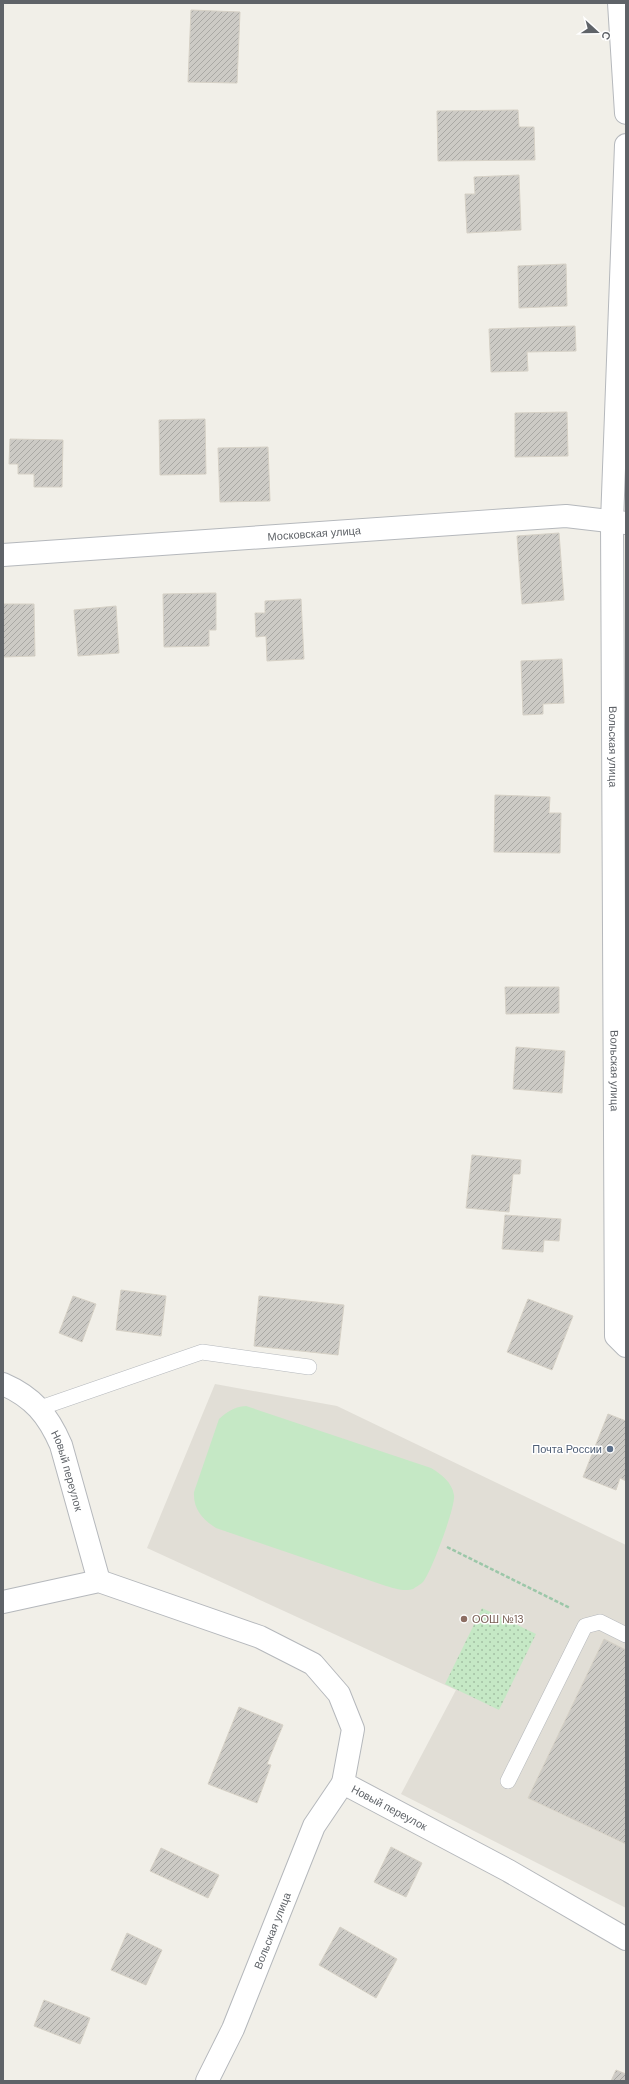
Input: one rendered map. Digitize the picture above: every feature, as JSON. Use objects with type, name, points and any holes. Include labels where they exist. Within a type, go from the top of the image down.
[{"type":"street","points":[[620,3],[626,113]]},
{"type":"street","name":"Вольская улица","points":[[626,145],[619,522],[616,1336],[626,1346]]},
{"type":"street","name":"Московская улица","points":[[3,555],[566,516],[619,522]]},
{"type":"street","name":"Новый переулок","points":[[3,1384],[14,1389],[40,1408],[53,1426],[61,1445],[99,1581],[260,1637],[313,1664],[339,1694],[352,1729],[343,1782],[510,1871],[626,1939]]},
{"type":"street","points":[[3,1602],[99,1581]]},
{"type":"street","name":"Вольская улица","points":[[207,2081],[233,2030],[314,1826],[343,1782]]},
{"type":"lane","points":[[40,1408],[202,1352],[309,1367]]},
{"type":"lane","points":[[508,1781],[585,1626],[600,1622],[626,1635]]},
{"type":"path","points":[[447,1547],[600,1622]]},
{"type":"shaded area","name":"ООШ №13","points":[[215,1384],[337,1406],[626,1545],[626,1908],[401,1794],[456,1690],[147,1548]]},
{"type":"green space","points":[[246,1406],[431,1468],[446,1479],[453,1490],[454,1502],[432,1566],[423,1582],[410,1590],[386,1586],[216,1528],[207,1521],[199,1513],[195,1504],[194,1492],[219,1419],[231,1410]]},
{"type":"green space","points":[[482,1608],[536,1634],[499,1710],[445,1684]]},
{"type":"building","points":[[191,10],[240,12],[237,83],[188,82]]},
{"type":"building","points":[[518,110],[519,127],[534,127],[535,160],[438,161],[437,111]]},
{"type":"building","points":[[519,175],[521,230],[467,233],[465,194],[475,194],[474,177]]},
{"type":"building","points":[[566,264],[567,306],[519,308],[518,266]]},
{"type":"building","points":[[575,326],[576,351],[527,352],[528,371],[491,372],[489,329]]},
{"type":"building","points":[[567,412],[568,456],[515,457],[515,413]]},
{"type":"building","points":[[205,419],[206,474],[160,475],[159,420]]},
{"type":"building","points":[[10,439],[63,440],[62,487],[34,487],[34,474],[18,474],[18,464],[9,464]]},
{"type":"building","points":[[268,447],[270,501],[220,502],[218,448]]},
{"type":"building","points":[[559,533],[564,600],[522,604],[517,536]]},
{"type":"building","points":[[216,593],[216,630],[209,630],[209,646],[164,647],[163,594]]},
{"type":"building","points":[[301,599],[304,659],[267,661],[266,636],[256,637],[255,613],[265,613],[265,601]]},
{"type":"building","points":[[3,604],[34,604],[35,656],[3,657]]},
{"type":"building","points":[[116,606],[119,653],[78,656],[74,610]]},
{"type":"building","points":[[562,659],[564,703],[543,704],[543,714],[523,715],[521,661]]},
{"type":"building","points":[[495,795],[550,797],[549,813],[561,813],[560,853],[494,852]]},
{"type":"building","points":[[505,987],[559,987],[559,1013],[506,1014]]},
{"type":"building","points":[[516,1047],[565,1051],[562,1093],[513,1089]]},
{"type":"building","points":[[472,1155],[521,1160],[520,1174],[513,1174],[509,1212],[466,1208]]},
{"type":"building","points":[[505,1215],[561,1219],[559,1241],[544,1240],[543,1252],[502,1249]]},
{"type":"building","points":[[121,1290],[166,1296],[161,1336],[116,1330]]},
{"type":"building","points":[[73,1296],[96,1304],[82,1342],[59,1333]]},
{"type":"building","points":[[259,1296],[344,1305],[338,1355],[254,1346]]},
{"type":"building","points":[[528,1299],[573,1316],[552,1370],[507,1352]]},
{"type":"building","name":"Почта России","points":[[608,1414],[626,1421],[626,1481],[620,1478],[616,1490],[583,1477]]},
{"type":"building","points":[[604,1639],[626,1650],[626,1844],[528,1798]]},
{"type":"building","points":[[239,1707],[283,1725],[267,1764],[271,1765],[257,1803],[208,1784]]},
{"type":"building","points":[[391,1847],[422,1863],[406,1897],[374,1882]]},
{"type":"building","points":[[161,1848],[219,1875],[208,1898],[150,1871]]},
{"type":"building","points":[[340,1927],[397,1959],[376,1998],[319,1965]]},
{"type":"building","points":[[127,1933],[162,1950],[146,1985],[111,1970]]},
{"type":"building","points":[[44,2000],[90,2018],[80,2044],[34,2026]]},
{"type":"building","points":[[616,2070],[626,2074],[626,2081],[611,2081]]},
{"type":"place","name":"Почта России","points":[[610,1449]]},
{"type":"place","name":"ООШ №13","points":[[464,1619]]}]
